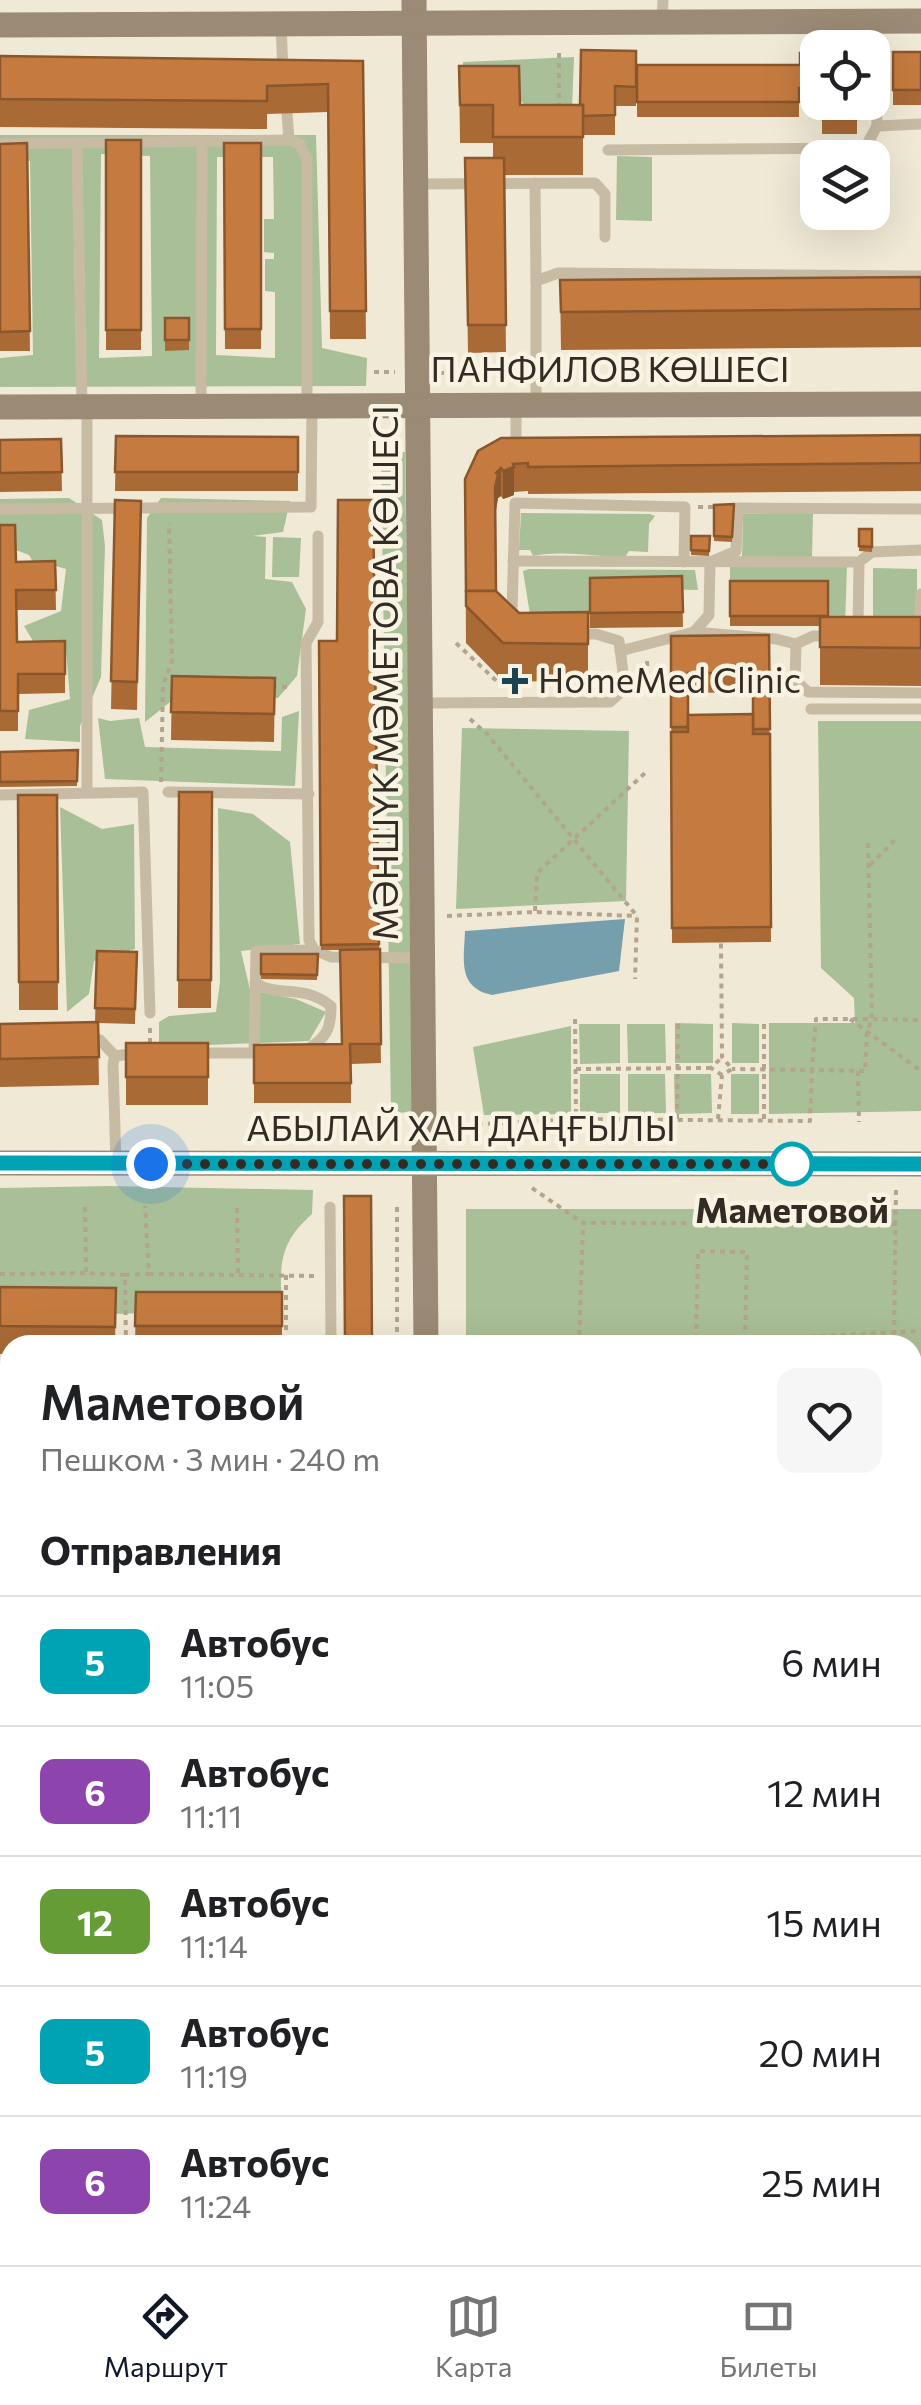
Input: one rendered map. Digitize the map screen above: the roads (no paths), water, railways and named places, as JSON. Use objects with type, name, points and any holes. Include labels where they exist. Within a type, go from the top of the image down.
[{"type":"street","points":[[0,24],[281,24],[414,12],[662,11],[921,21]]},
{"type":"street","name":"МӘНШҮК МӘМЕТОВА КӨШЕСІ","points":[[414,12],[426,1164],[436,1335]]},
{"type":"street","name":"ПАНФИЛОВ КӨШЕСІ","points":[[0,407],[921,404]]},
{"type":"street","name":"АБЫЛАЙ ХАН ДАҢҒЫЛЫ","points":[[0,1163],[921,1164]]},
{"type":"lane","points":[[608,150],[865,148],[877,126],[876,21]]},
{"type":"lane","points":[[281,24],[289,140]]},
{"type":"lane","points":[[877,126],[921,124]]},
{"type":"lane","points":[[0,144],[289,140],[298,143],[308,159],[312,508],[0,509]]},
{"type":"lane","points":[[201,406],[202,141]]},
{"type":"lane","points":[[77,143],[87,509],[88,792]]},
{"type":"lane","points":[[515,458],[526,406],[536,281],[535,183]]},
{"type":"lane","points":[[416,184],[595,183],[606,194],[605,236]]},
{"type":"lane","points":[[536,281],[558,273],[921,276]]},
{"type":"lane","points":[[530,634],[512,612],[516,503],[685,507],[684,562]]},
{"type":"lane","points":[[710,562],[736,550],[738,508],[921,508]]},
{"type":"lane","points":[[314,950],[309,940],[306,643],[318,622],[318,536]]},
{"type":"lane","points":[[513,561],[860,562],[872,552],[921,550]]},
{"type":"lane","points":[[694,632],[709,615],[710,562]]},
{"type":"lane","points":[[858,637],[860,562]]},
{"type":"lane","points":[[903,638],[918,638],[921,594]]},
{"type":"lane","points":[[620,651],[694,632],[796,644],[813,636],[873,637]]},
{"type":"lane","points":[[419,702],[610,702],[625,688],[619,641],[563,634]]},
{"type":"lane","points":[[796,644],[796,680],[808,692],[921,693]]},
{"type":"lane","points":[[811,709],[921,709]]},
{"type":"lane","points":[[0,795],[143,792],[150,1013]]},
{"type":"lane","points":[[165,792],[309,794]]},
{"type":"lane","points":[[254,1053],[256,951],[314,950],[331,957],[423,958]]},
{"type":"lane","points":[[185,1053],[303,1052],[321,1041],[331,1028],[331,1006],[316,994],[264,990],[255,982]]},
{"type":"lane","points":[[105,1044],[106,1023]]},
{"type":"lane","points":[[71,1038],[100,1040],[114,1056],[116,1164]]},
{"type":"lane","points":[[114,1056],[150,1053]]},
{"type":"lane","points":[[330,1208],[332,1335]]},
{"type":"water","points":[[625,919],[619,971],[492,995],[473,986],[465,971],[465,931]]},
{"type":"place","name":"HomeMed Clinic","points":[[515,681]]},
{"type":"place","name":"Маметовой","points":[[792,1164]]}]
